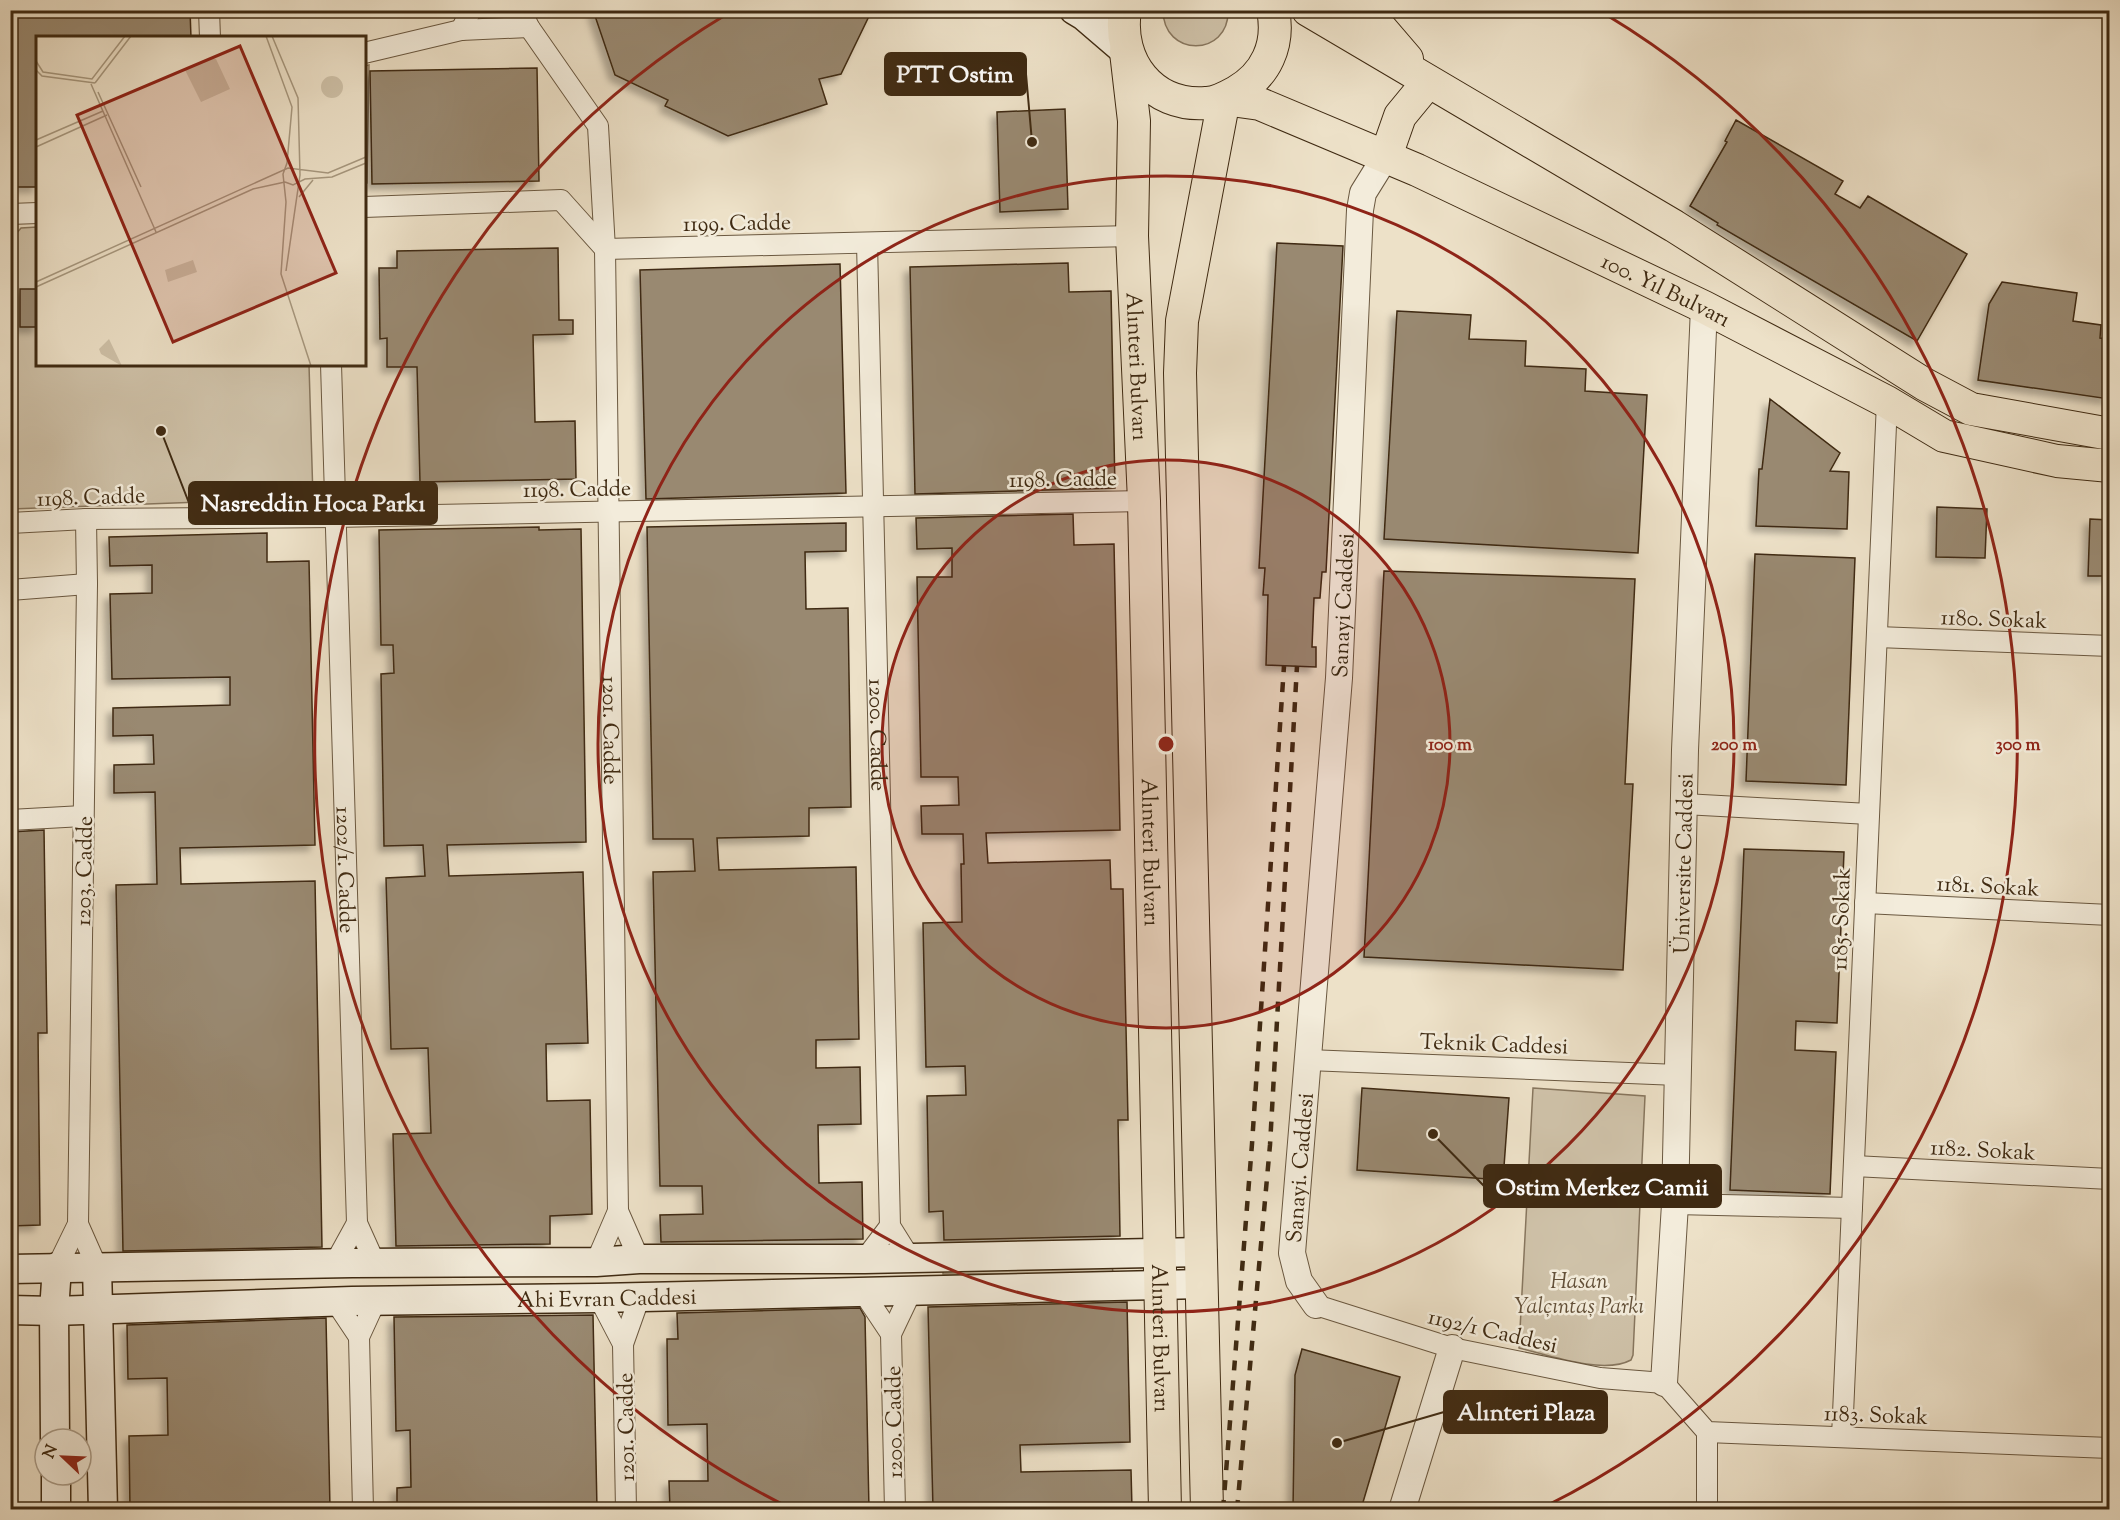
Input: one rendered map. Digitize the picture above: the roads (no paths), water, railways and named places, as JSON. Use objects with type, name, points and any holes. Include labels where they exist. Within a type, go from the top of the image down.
[{"type":"main road","points":[[1074,10],[1126,52],[1138,74],[1157,92],[1181,102],[1207,104],[1224,99],[1251,84],[1265,66],[1274,45],[1276,23],[1273,10]]},
{"type":"main road","name":"Alınteri Bulvarı","points":[[1125,10],[1122,27],[1134,121],[1132,236],[1144,501],[1165,1509]]},
{"type":"main road","points":[[1308,10],[1578,169],[1924,384],[1971,409],[2109,434]]},
{"type":"main road","points":[[1365,10],[1373,22],[1428,82]]},
{"type":"main road","points":[[1386,156],[1400,116],[1428,82]]},
{"type":"main road","name":"Alınteri Bulvarı","points":[[1207,1509],[1179,373],[1182,321],[1224,99]]},
{"type":"main road","name":"100. Yıl Bulvarı","points":[[1224,99],[1260,104],[1386,156],[1704,307],[1887,402],[1944,436],[2057,461],[2109,466]]},
{"type":"main road","name":"Ahi Evran Caddesi","points":[[10,1269],[335,1263],[596,1262],[639,1259],[910,1258],[1202,1252]]},
{"type":"main road","points":[[863,1292],[865,1258]]},
{"type":"main road","name":"1200. Cadde","points":[[910,1258],[911,1292]]},
{"type":"main road","name":"1201. Cadde","points":[[639,1259],[640,1296]]},
{"type":"main road","name":"1201. Cadde","points":[[596,1262],[599,1298]]},
{"type":"main road","points":[[335,1263],[335,1301]]},
{"type":"main road","name":"1202/1. Cadde","points":[[375,1263],[376,1300]]},
{"type":"main road","name":"1203. Cadde","points":[[55,1427],[54,1311],[57,1267]]},
{"type":"main road","name":"1203. Cadde","points":[[97,1267],[103,1509]]},
{"type":"main road","name":"Ahi Evran Caddesi","points":[[10,1310],[99,1310],[376,1300],[911,1292],[1202,1284]]},
{"type":"main road","points":[[56,1487],[56,1509]]},
{"type":"street","points":[[209,10],[210,36]]},
{"type":"street","points":[[461,30],[471,10]]},
{"type":"street","points":[[366,52],[461,30],[525,19]]},
{"type":"street","name":"1201. Cadde","points":[[525,19],[598,126],[605,249],[618,1211],[639,1259]]},
{"type":"street","name":"Sanayi Caddesi","points":[[1308,1060],[1339,678],[1360,210],[1363,193],[1386,156]]},
{"type":"street","points":[[366,207],[561,200],[605,249]]},
{"type":"street","points":[[10,214],[36,213]]},
{"type":"street","name":"1199. Cadde","points":[[605,249],[1132,236]]},
{"type":"street","name":"1200. Cadde","points":[[867,243],[890,1226]]},
{"type":"street","name":"Üniversite Caddesi","points":[[1664,1383],[1676,1204],[1684,804],[1704,307]]},
{"type":"street","name":"1202/1. Cadde","points":[[331,366],[357,1223],[375,1263]]},
{"type":"street","name":"1185. Sokak","points":[[1842,1437],[1887,402]]},
{"type":"street","name":"1198. Cadde","points":[[10,523],[86,519],[334,517],[1144,501]]},
{"type":"street","name":"1203. Cadde","points":[[86,519],[78,1224],[97,1267]]},
{"type":"street","points":[[10,590],[87,584]]},
{"type":"street","name":"1180. Sokak","points":[[1877,638],[2109,646]]},
{"type":"street","points":[[1684,804],[1869,814]]},
{"type":"street","points":[[10,820],[83,816]]},
{"type":"street","name":"1181. Sokak","points":[[1865,903],[2109,915]]},
{"type":"street","name":"Teknik Caddesi","points":[[1308,1060],[1678,1075]]},
{"type":"street","name":"Sanayi. Caddesi","points":[[1308,1060],[1292,1253],[1299,1281],[1316,1305]]},
{"type":"street","name":"1182. Sokak","points":[[1854,1166],[2109,1179]]},
{"type":"street","points":[[1676,1204],[1852,1208]]},
{"type":"street","name":"1201. Cadde","points":[[596,1262],[618,1211]]},
{"type":"street","points":[[335,1263],[357,1223]]},
{"type":"street","name":"1203. Cadde","points":[[57,1267],[78,1224]]},
{"type":"street","points":[[865,1258],[890,1226],[910,1258]]},
{"type":"street","name":"1200. Cadde","points":[[863,1292],[891,1334]]},
{"type":"street","name":"1200. Cadde","points":[[895,1509],[891,1334],[911,1292]]},
{"type":"street","name":"1201. Cadde","points":[[626,1509],[623,1344],[640,1296]]},
{"type":"street","name":"1201. Cadde","points":[[599,1298],[623,1344]]},
{"type":"street","name":"1202/1. Cadde","points":[[363,1509],[359,1337],[376,1300]]},
{"type":"street","points":[[335,1301],[359,1337]]},
{"type":"street","name":"1192/1 Caddesi","points":[[1316,1305],[1452,1348],[1600,1378],[1664,1383]]},
{"type":"street","points":[[1401,1509],[1452,1348]]},
{"type":"street","points":[[1664,1383],[1707,1432],[1707,1509]]},
{"type":"street","name":"1183. Sokak","points":[[1707,1432],[2109,1448]]},
{"type":"railway","points":[[1223,1510],[1252,1144],[1284,666]]},
{"type":"railway","points":[[1237,1510],[1270,1145],[1297,666]]},
{"type":"place","name":"PTT Ostim","points":[[1032,142]]},
{"type":"place","name":"Nasreddin Hoca Parkı","points":[[161,431]]},
{"type":"place","name":"Ostim Merkez Camii","points":[[1433,1134]]},
{"type":"place","name":"Alınteri Plaza","points":[[1337,1443]]},
{"type":"park label","name":"Hasan Yalçıntaş Parkı","points":[[1579,1292]]}]
